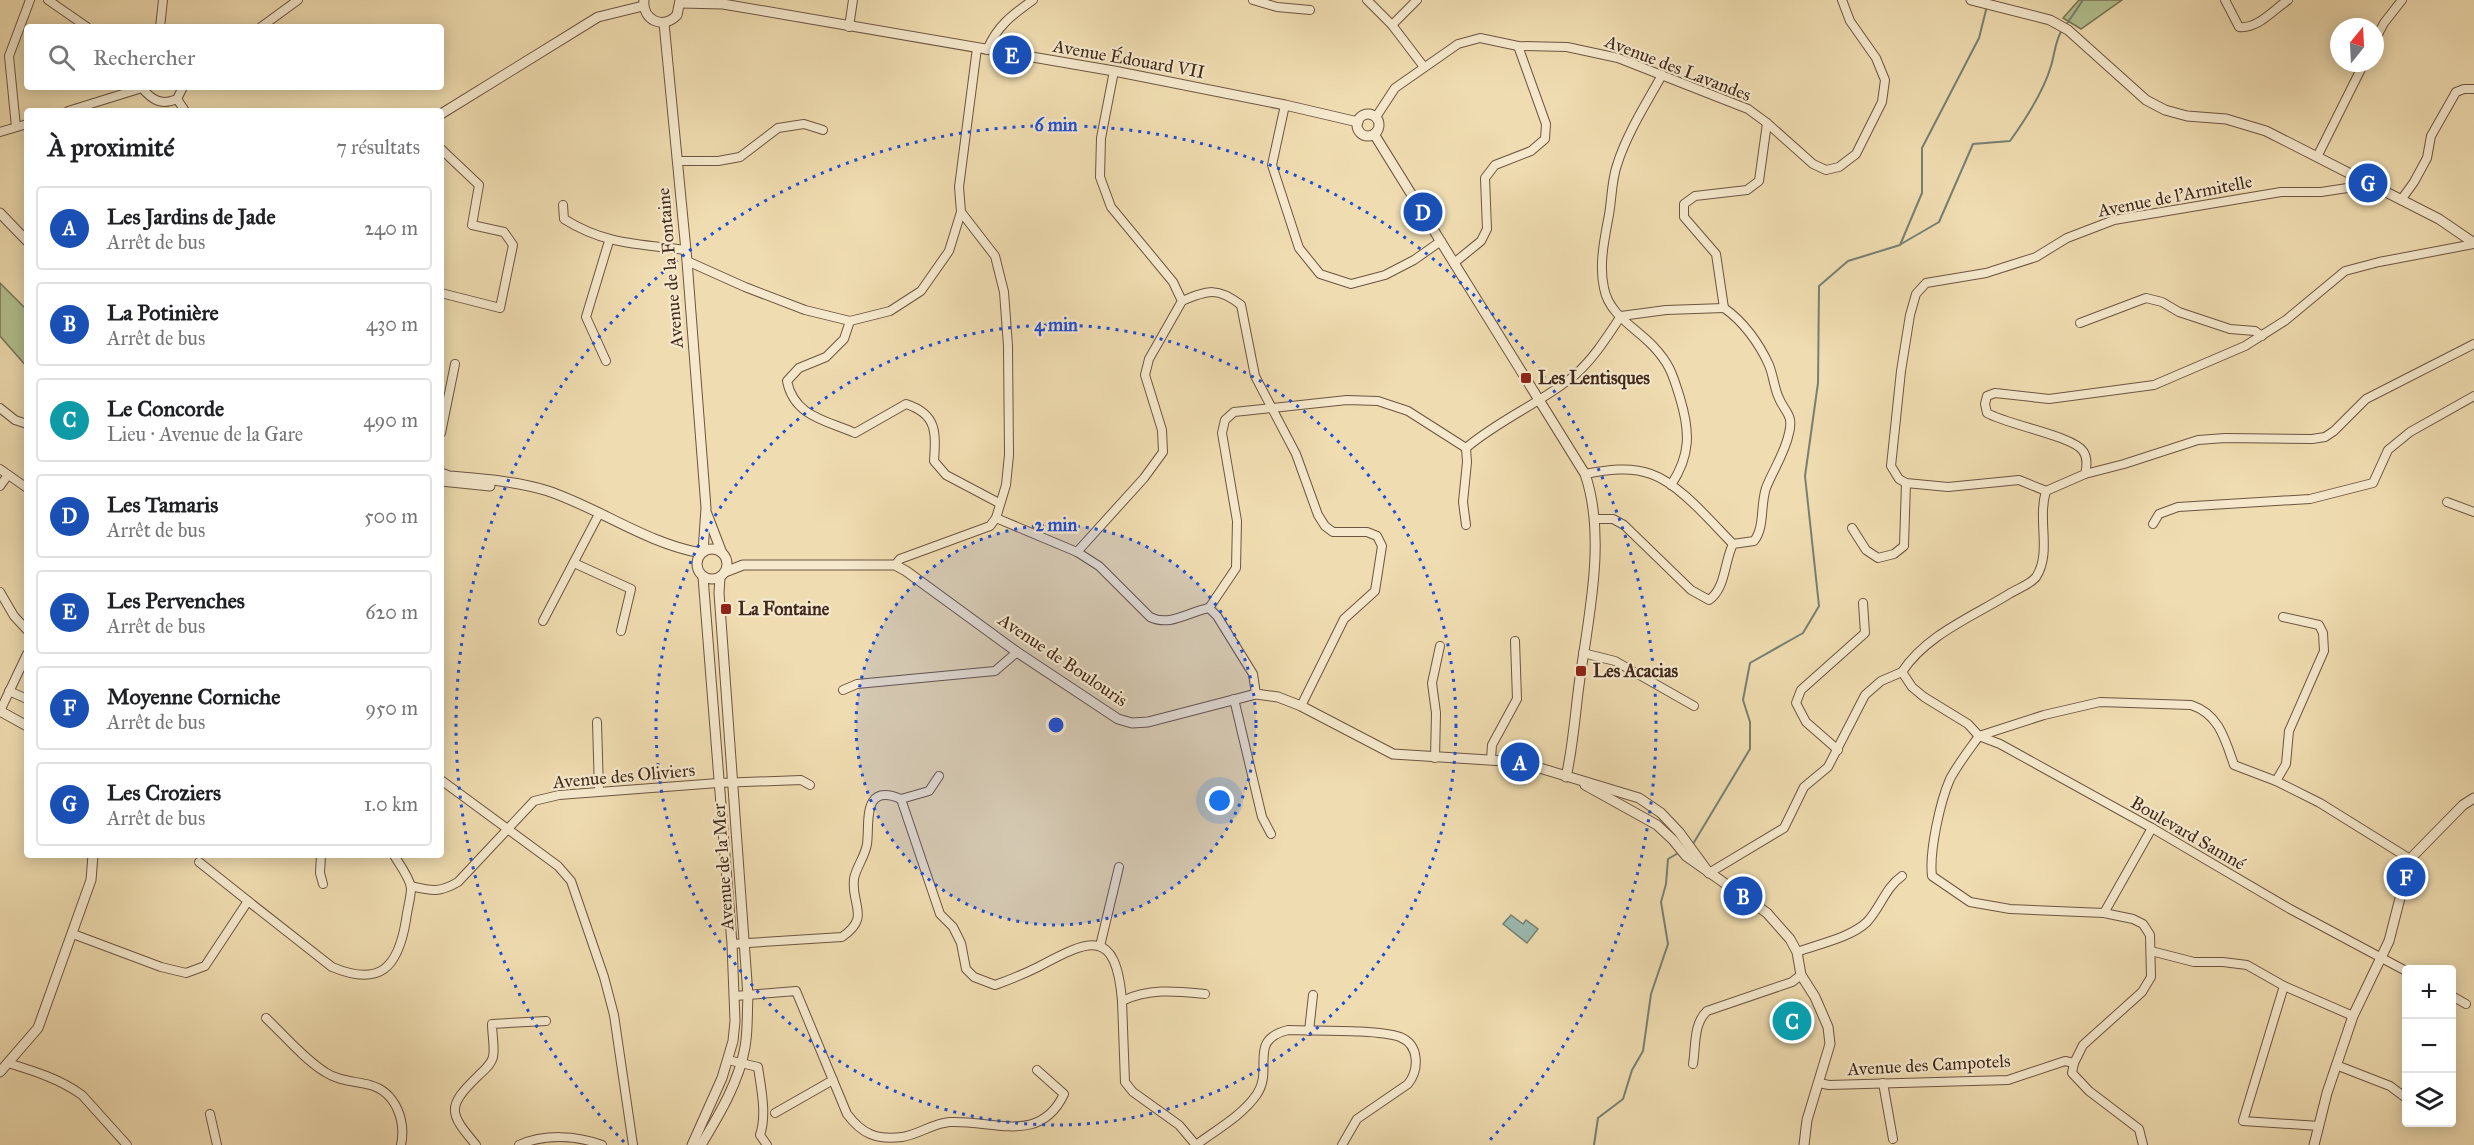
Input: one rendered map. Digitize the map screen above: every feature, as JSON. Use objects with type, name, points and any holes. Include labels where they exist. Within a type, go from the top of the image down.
[{"type":"street","points":[[16,127],[9,56],[30,0]]},
{"type":"street","points":[[48,0],[83,24]]},
{"type":"street","points":[[160,24],[163,0]]},
{"type":"street","points":[[265,24],[298,0]]},
{"type":"street","points":[[849,27],[853,0]]},
{"type":"street","points":[[687,261],[805,310],[850,321],[890,311],[921,291],[949,251],[961,212],[959,187],[982,49],[1007,18],[1033,0]]},
{"type":"street","points":[[1253,0],[1277,7],[1310,10]]},
{"type":"street","points":[[1367,0],[1392,25],[1424,67]]},
{"type":"street","points":[[1392,25],[1417,0]]},
{"type":"street","name":"Avenue des Lavandes","points":[[1376,117],[1395,88],[1458,44],[1480,38],[1518,46],[1568,46],[1618,58],[1748,109],[1813,164],[1826,171],[1839,167],[1856,154],[1882,102],[1885,80],[1876,58],[1861,40],[1850,21],[1842,0]]},
{"type":"street","points":[[1971,0],[2050,21],[2068,30],[2123,82],[2146,100],[2165,110],[2187,116],[2249,124],[2439,219],[2474,243]]},
{"type":"street","points":[[2225,0],[2239,27],[2244,27],[2260,22],[2288,0]]},
{"type":"street","points":[[2384,23],[2402,0]]},
{"type":"street","points":[[444,112],[598,17],[644,3],[652,20],[664,23],[677,15],[680,2]]},
{"type":"street","name":"Avenue Édouard VII","points":[[680,2],[723,4],[1114,71],[1286,105],[1358,122]]},
{"type":"street","name":"Avenue de la Fontaine","points":[[664,23],[687,261],[706,512],[702,552]]},
{"type":"street","points":[[1454,263],[1481,241],[1487,229],[1485,178],[1494,165],[1531,151],[1545,139],[1546,124],[1518,46]]},
{"type":"street","points":[[0,54],[9,56]]},
{"type":"street","points":[[1114,71],[1101,138],[1100,177],[1111,207],[1173,282],[1182,301]]},
{"type":"street","points":[[2317,157],[2360,72]]},
{"type":"street","points":[[1662,75],[1634,125],[1616,166],[1603,259],[1604,288],[1613,311],[1653,345],[1671,367],[1687,421],[1688,434],[1684,456],[1678,474],[1671,485]]},
{"type":"street","points":[[2401,200],[2427,158],[2432,136],[2456,92],[2464,88],[2474,88]]},
{"type":"street","points":[[78,108],[136,90]]},
{"type":"street","points":[[144,90],[157,102],[162,103],[177,99],[182,90]]},
{"type":"street","points":[[177,99],[183,108]]},
{"type":"street","points":[[1286,105],[1272,165],[1299,248],[1320,274],[1351,284],[1385,275],[1414,260],[1441,241]]},
{"type":"street","name":"Avenue Édouard VII","points":[[1376,117],[1364,114],[1358,122],[1360,132],[1366,135],[1374,134],[1585,474],[1593,496],[1596,519],[1592,582],[1566,777]]},
{"type":"street","points":[[1374,134],[1380,126],[1376,117]]},
{"type":"street","points":[[1724,308],[1716,254],[1684,217],[1684,204],[1695,196],[1747,190],[1759,181],[1767,123]]},
{"type":"street","points":[[677,161],[718,161],[740,157],[778,128],[804,124],[823,130]]},
{"type":"street","points":[[0,132],[24,125]]},
{"type":"street","points":[[444,152],[478,185],[472,225],[504,232],[513,245],[500,308],[444,294]]},
{"type":"street","name":"Avenue de l'Armitelle","points":[[1906,483],[1899,479],[1891,466],[1901,370],[1910,315],[1916,294],[1926,283],[1986,273],[2036,257],[2067,238],[2114,220],[2280,192],[2321,192],[2354,187],[2361,179]]},
{"type":"street","points":[[563,205],[564,219],[582,230],[609,241],[686,250]]},
{"type":"street","points":[[444,474],[518,482],[568,500],[675,548],[696,565],[703,577],[712,579],[743,565],[895,565],[900,559],[990,526],[996,518],[1006,485],[1009,455],[1008,346],[1004,292],[995,256],[961,212]]},
{"type":"street","points":[[0,213],[24,238]]},
{"type":"street","points":[[606,361],[586,317],[609,241]]},
{"type":"street","points":[[2085,474],[2087,465],[2084,452],[2073,442],[1999,420],[1988,413],[1985,404],[1987,396],[1995,393],[2049,399],[2154,386],[2245,346],[2262,336],[2286,320],[2345,272],[2379,262],[2474,243]]},
{"type":"street","points":[[1077,552],[1144,478],[1163,452],[1162,430],[1145,375],[1149,359],[1182,301],[1206,291],[1226,294],[1241,305],[1255,376],[1296,454],[1318,515],[1325,526],[1333,532],[1367,532],[1377,536],[1382,546],[1375,591],[1344,619],[1300,706]]},
{"type":"street","points":[[2080,322],[2146,298],[2230,329],[2255,332],[2262,336]]},
{"type":"street","points":[[1466,447],[1481,435],[1540,400],[1575,374],[1598,351],[1621,316],[1666,310],[1724,308],[1739,318],[1769,365],[1778,397],[1791,416],[1790,433],[1779,464],[1766,489],[1760,517],[1760,533],[1754,541],[1733,544]]},
{"type":"street","points":[[850,321],[844,339],[826,357],[799,368],[787,381],[789,393],[800,409],[855,434],[906,404],[922,409],[931,420],[936,441],[934,461],[946,475],[999,503]]},
{"type":"street","points":[[1852,528],[1866,550],[1878,558],[1894,554],[1904,546],[1906,483],[1948,487],[2019,480],[2046,491],[2085,474],[2198,440],[2325,437],[2366,399],[2474,344]]},
{"type":"street","points":[[444,418],[455,364]]},
{"type":"street","points":[[2153,524],[2159,514],[2178,507],[2310,499],[2373,483],[2388,450],[2410,432],[2474,396]]},
{"type":"street","points":[[996,518],[1077,552],[1099,566],[1150,617],[1160,622],[1170,621],[1209,608],[1236,568],[1237,521],[1222,433],[1225,420],[1234,412],[1347,400],[1378,401],[1408,411],[1466,447]]},
{"type":"street","points":[[0,408],[15,420],[24,423]]},
{"type":"street","points":[[1466,447],[1467,462],[1463,502],[1467,525]]},
{"type":"street","points":[[0,469],[24,486]]},
{"type":"street","points":[[1585,474],[1626,469],[1650,473],[1671,485],[1733,544]]},
{"type":"street","points":[[0,486],[8,475]]},
{"type":"street","points":[[444,481],[535,488]]},
{"type":"street","points":[[1709,873],[1784,828],[1804,788],[1828,767],[1839,750],[1865,695],[1881,681],[1902,672],[1910,660],[1933,639],[2035,578],[2045,558],[2042,504],[2046,491]]},
{"type":"street","points":[[2447,502],[2474,512]]},
{"type":"street","name":"Avenue de la Fontaine","points":[[706,512],[724,556]]},
{"type":"street","points":[[543,621],[599,514]]},
{"type":"street","points":[[1596,519],[1613,519],[1624,525],[1691,590],[1709,600],[1718,594],[1733,544]]},
{"type":"street","points":[[675,548],[702,552],[713,549],[743,565]]},
{"type":"street","points":[[696,565],[702,552]]},
{"type":"street","points":[[723,574],[724,556]]},
{"type":"street","points":[[574,562],[631,589],[621,631]]},
{"type":"street","name":"Avenue de Boulouris","points":[[895,565],[906,570],[1017,652],[1104,712],[1132,723],[1148,722],[1256,694],[1278,697],[1300,706],[1394,754],[1520,762],[1580,782],[1599,795],[1632,810],[1657,825],[1686,856],[1767,913],[1790,939],[1797,952]]},
{"type":"street","name":"Avenue de la Mer","points":[[701,1145],[722,1108],[741,1062],[745,1046],[748,996],[719,593],[723,574]]},
{"type":"street","name":"Avenue de la Mer","points":[[692,1145],[713,1101],[728,1060],[734,1032],[735,996],[703,577]]},
{"type":"street","points":[[0,592],[14,616],[24,627]]},
{"type":"street","points":[[1839,750],[1806,722],[1796,703],[1801,690],[1865,633],[1863,603]]},
{"type":"street","points":[[1209,608],[1217,616],[1253,674],[1256,694]]},
{"type":"street","points":[[2276,781],[2286,764],[2289,731],[2324,651],[2323,633],[2319,625],[2283,617]]},
{"type":"street","points":[[1491,759],[1492,745],[1517,699],[1515,641]]},
{"type":"street","points":[[1435,758],[1436,713],[1432,683],[1440,646]]},
{"type":"street","points":[[843,690],[857,684],[995,671],[1017,652]]},
{"type":"street","points":[[1583,653],[1615,662],[1694,706]]},
{"type":"street","points":[[24,660],[0,711],[24,724]]},
{"type":"street","name":"Boulevard Samné","points":[[1902,672],[1918,692],[1968,724],[1979,736],[2000,744],[2152,828],[2281,904],[2402,969]]},
{"type":"street","points":[[9,691],[24,698]]},
{"type":"street","points":[[1234,699],[1262,817],[1271,834]]},
{"type":"street","points":[[2143,1145],[2139,1129],[2089,1091],[2073,1073],[2074,1063],[2083,1045],[2142,992],[2151,976],[2150,935],[2143,924],[2133,919],[2104,913],[2010,909],[1970,903],[1932,876],[1930,861],[1947,788],[1956,769],[1979,736],[2044,715],[2100,702],[2191,705],[2204,711],[2218,725],[2234,765],[2276,781],[2320,803],[2410,859]]},
{"type":"street","points":[[597,722],[598,791]]},
{"type":"street","points":[[732,944],[842,937],[852,930],[859,910],[854,876],[867,844],[867,815],[870,806],[876,799],[886,795],[901,799],[929,791],[939,776]]},
{"type":"street","name":"Avenue des Oliviers","points":[[411,886],[431,891],[444,890],[458,882],[483,858],[507,828],[534,801],[559,795],[598,791],[733,782],[767,783],[801,780],[810,785]]},
{"type":"street","points":[[444,782],[558,866],[571,881],[604,977],[614,1015],[633,1145]]},
{"type":"street","points":[[2314,1145],[2336,1065],[2353,1016],[2389,941],[2410,859],[2463,805],[2474,798]]},
{"type":"street","points":[[901,799],[940,914],[954,927],[961,943],[966,969],[974,977],[995,985],[1023,975],[1086,944],[1100,946],[1112,956],[1120,976],[1125,1082],[1133,1092],[1179,1125],[1196,1145],[1250,1103],[1259,1091],[1263,1078],[1263,1055],[1266,1043],[1276,1033],[1288,1030],[1399,1037],[1408,1042],[1414,1050],[1416,1060],[1413,1077],[1408,1084],[1356,1119],[1342,1145]]},
{"type":"street","points":[[2104,913],[2152,828]]},
{"type":"street","points":[[0,1072],[38,1028],[91,880],[93,858]]},
{"type":"street","points":[[321,858],[320,873],[323,884]]},
{"type":"street","points":[[199,862],[332,966],[363,976],[381,971],[393,961],[402,943],[411,886],[396,858]]},
{"type":"street","points":[[1100,946],[1119,867]]},
{"type":"street","points":[[1804,1145],[1807,1120],[1830,1044],[1828,1027],[1815,997],[1801,975],[1797,952],[1849,933],[1867,922],[1891,884],[1902,876]]},
{"type":"street","points":[[73,934],[161,967],[186,973],[205,966],[248,901]]},
{"type":"street","points":[[2151,951],[2194,962],[2247,965],[2284,986],[2353,1016]]},
{"type":"street","points":[[1693,1064],[1698,1026],[1701,1017],[1707,1011],[1792,982],[1801,975]]},
{"type":"street","points":[[2284,986],[2243,1121],[2319,1126]]},
{"type":"street","points":[[735,996],[796,991],[847,1114],[858,1128],[870,1135],[904,1137],[927,1127],[950,1122],[1015,1127],[1042,1122],[1057,1109],[1064,1094],[1037,1070]]},
{"type":"street","points":[[1122,1001],[1137,994],[1157,991],[1205,994]]},
{"type":"street","points":[[1309,1031],[1313,995]]},
{"type":"street","points":[[2456,999],[2466,1004]]},
{"type":"street","points":[[266,1018],[326,1073],[372,1086],[388,1096],[398,1109],[402,1123],[401,1145]]},
{"type":"street","points":[[476,1145],[456,1121],[454,1115],[461,1095],[489,1065],[493,1057],[492,1024],[546,1021]]},
{"type":"street","points":[[728,1060],[759,1067],[763,1128],[760,1135],[767,1145]]},
{"type":"street","name":"Avenue des Campotels","points":[[1819,1083],[1829,1085],[2008,1080],[2065,1061],[2074,1063]]},
{"type":"street","points":[[8,1063],[75,1089],[127,1145]]},
{"type":"street","points":[[2336,1065],[2390,1086],[2402,1095]]},
{"type":"street","points":[[775,1113],[833,1080]]},
{"type":"street","points":[[1883,1083],[1893,1139]]},
{"type":"street","points":[[210,1114],[217,1145]]},
{"type":"street","points":[[627,1145],[630,1136]]},
{"type":"street","points":[[519,1145],[539,1138],[552,1137],[572,1138],[602,1145]]},
{"type":"green space","points":[[2079,0],[2122,0],[2081,29],[2063,18]]},
{"type":"green space","points":[[0,283],[24,307],[24,364],[0,336]]},
{"type":"water","points":[[1511,915],[1523,924],[1526,920],[1538,929],[1527,943],[1503,924]]},
{"type":"waterway","points":[[2066,25],[2083,0]]},
{"type":"waterway","points":[[1693,844],[1750,749],[1750,722],[1743,700],[1750,663],[1803,633],[1819,606],[1805,476],[1818,383],[1819,286],[1848,261],[1900,245],[1922,193],[1922,148],[1979,38],[1987,6]]},
{"type":"waterway","points":[[1901,244],[1939,222],[1973,144],[2010,141],[2044,85],[2062,30]]},
{"type":"waterway","points":[[1594,1145],[1598,1118],[1623,1099],[1632,1070],[1643,1051],[1651,994],[1668,944],[1661,902],[1666,884],[1668,859],[1680,852]]},
{"type":"place","name":"Les Pervenches","points":[[1012,55]]},
{"type":"place","name":"Les Croziers","points":[[2368,183]]},
{"type":"place","name":"Les Tamaris","points":[[1423,212]]},
{"type":"place","name":"Les Lentisques","points":[[1526,378]]},
{"type":"place","name":"La Fontaine","points":[[726,609]]},
{"type":"place","name":"Les Acacias","points":[[1581,671]]},
{"type":"place","name":"Les Jardins de Jade","points":[[1520,762]]},
{"type":"place","name":"Moyenne Corniche","points":[[2406,877]]},
{"type":"place","name":"La Potinière","points":[[1743,896]]},
{"type":"place","name":"Le Concorde","points":[[1792,1021]]}]
